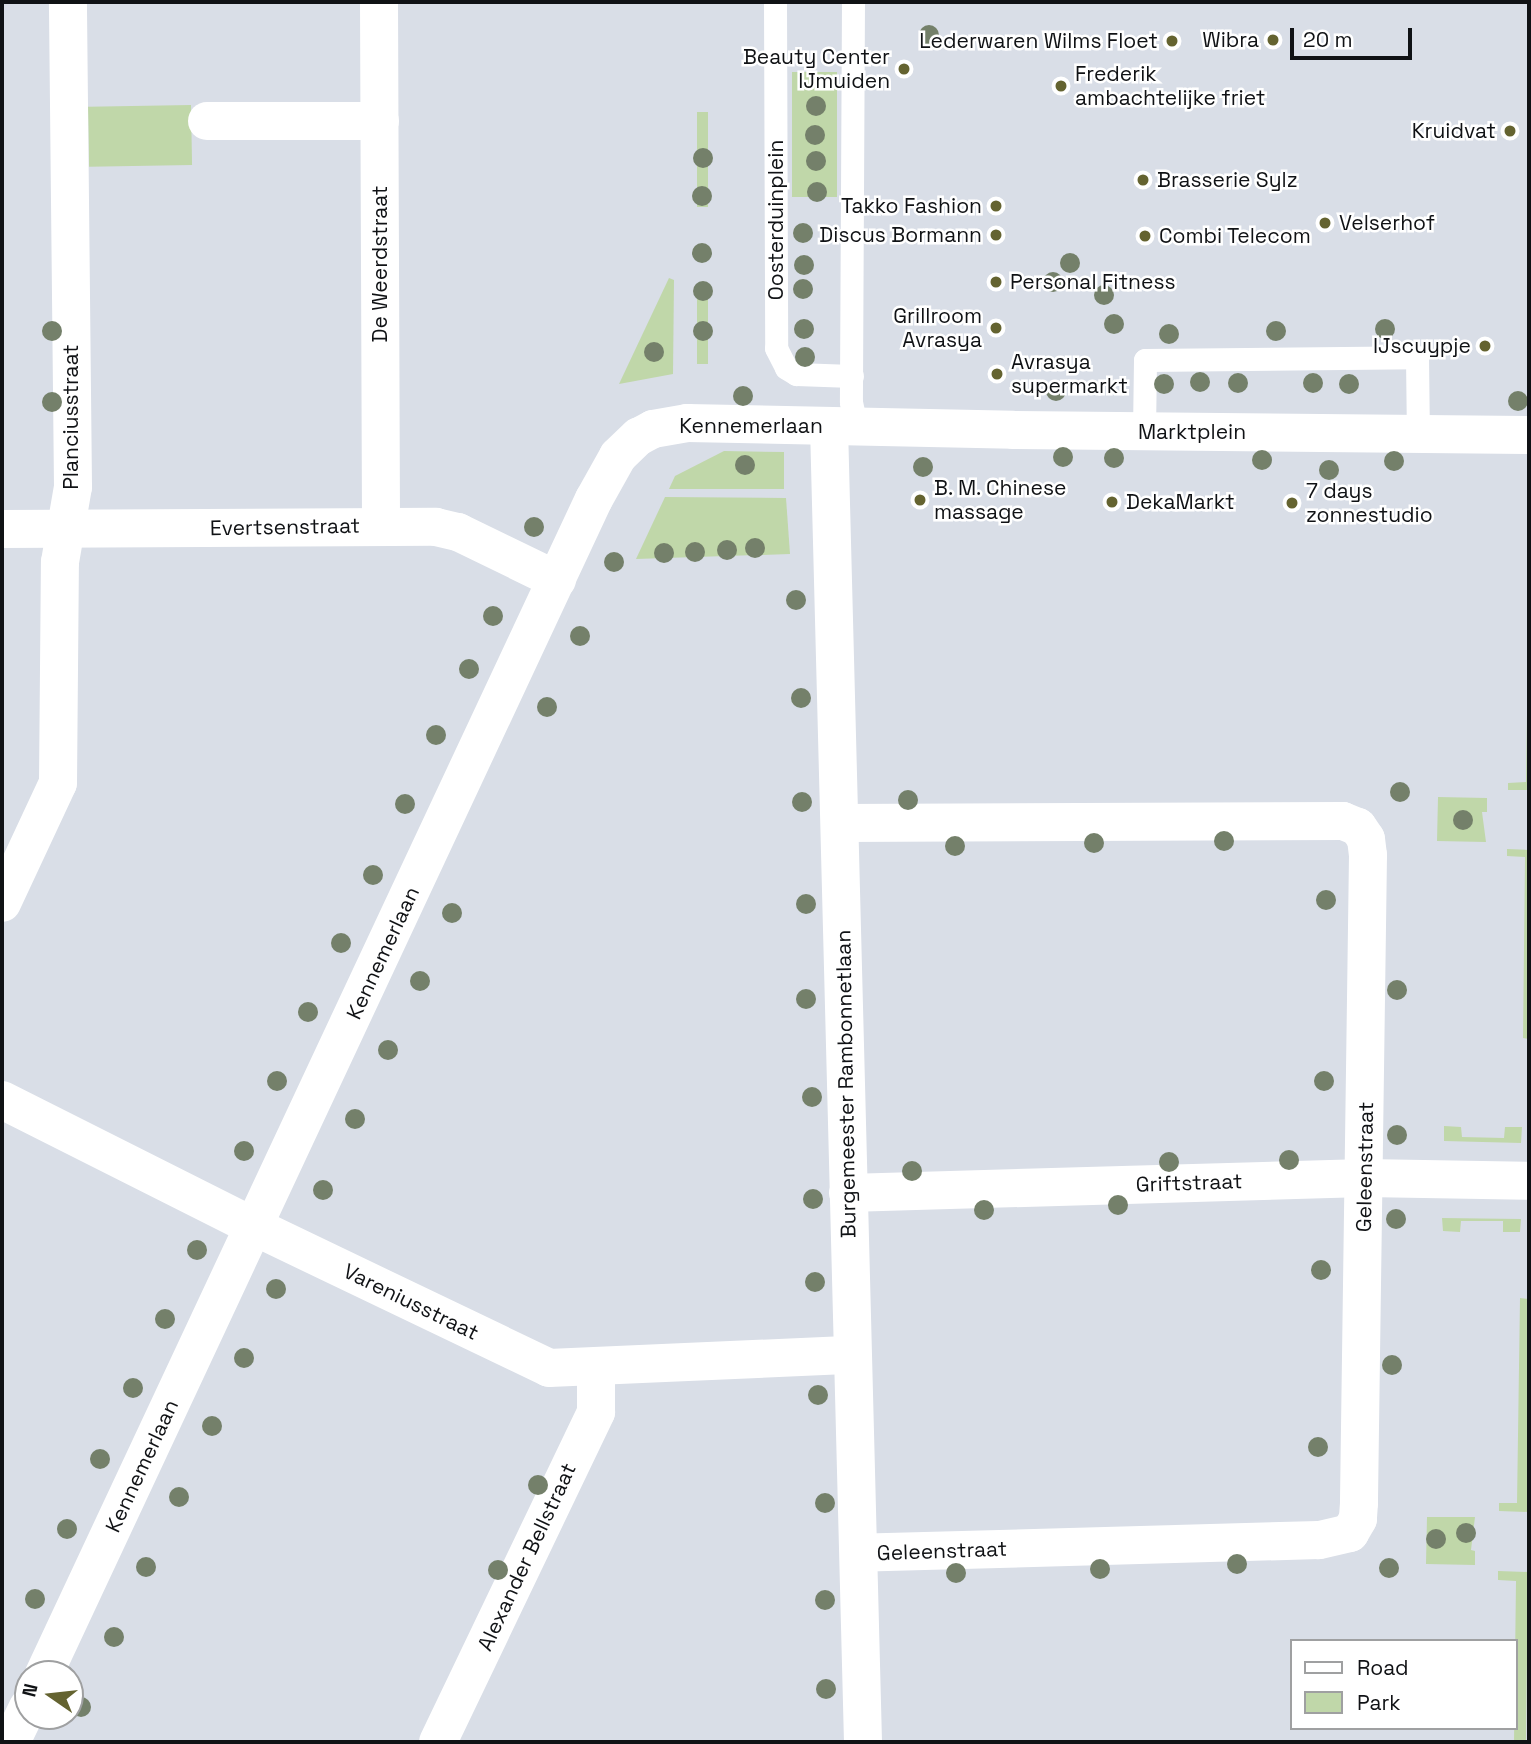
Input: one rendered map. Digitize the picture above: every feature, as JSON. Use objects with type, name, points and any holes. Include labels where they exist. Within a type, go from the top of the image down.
[{"type":"street","name":"Planciusstraat","points":[[2,903],[58,783],[60,562],[73,487],[68,2]]},
{"type":"street","name":"De Weerdstraat","points":[[379,2],[381,526]]},
{"type":"street","points":[[207,121],[380,121]]},
{"type":"street","name":"Kennemerlaan","points":[[51,1660],[612,467],[638,437],[653,429],[688,423],[843,426]]},
{"type":"street","name":"Marktplein","points":[[843,426],[1529,435]]},
{"type":"street","name":"Burgemeester Rambonnetlaan","points":[[843,426],[841,823],[863,1742]]},
{"type":"street","name":"Evertsenstraat","points":[[2,529],[436,527],[458,532],[557,580]]},
{"type":"street","name":"Geleenstraat","points":[[841,823],[1328,821],[1358,827],[1366,839],[1368,855],[1360,1503],[1357,1519],[1350,1533],[1319,1540],[859,1553]]},
{"type":"street","name":"Vareniusstraat","points":[[2,1100],[255,1227],[549,1368],[852,1355]]},
{"type":"street","name":"Griftstraat","points":[[848,1194],[1365,1178],[1529,1181]]},
{"type":"street","name":"Alexander Bellstraat","points":[[448,1739],[596,1412],[596,1367]]},
{"type":"lane","name":"Oosterduinplein","points":[[775,2],[776,348],[779,360],[796,374],[852,376]]},
{"type":"lane","points":[[843,426],[851,402],[852,376],[853,2]]},
{"type":"lane","points":[[1144,432],[1145,360],[1417,357],[1418,434]]},
{"type":"green space","points":[[792,72],[837,72],[837,197],[792,197]]},
{"type":"green space","points":[[191,105],[192,165],[89,167],[88,107]]},
{"type":"green space","points":[[697,112],[708,112],[708,207],[697,207]]},
{"type":"green space","points":[[669,278],[674,280],[673,374],[619,384]]},
{"type":"green space","points":[[697,285],[708,285],[708,364],[697,364]]},
{"type":"green space","points":[[724,451],[784,452],[784,489],[669,489],[675,476]]},
{"type":"green space","points":[[665,497],[786,498],[790,554],[636,559]]},
{"type":"green space","points":[[1529,578],[1529,790],[1508,790],[1508,783],[1526,782]]},
{"type":"green space","points":[[1438,797],[1487,798],[1487,812],[1482,812],[1486,842],[1437,841]]},
{"type":"green space","points":[[1507,849],[1529,850],[1529,1039],[1523,1038],[1525,857],[1507,856]]},
{"type":"green space","points":[[1444,1126],[1461,1127],[1462,1137],[1504,1138],[1505,1127],[1522,1127],[1521,1143],[1444,1141]]},
{"type":"green space","points":[[1442,1218],[1521,1219],[1520,1232],[1503,1232],[1503,1221],[1461,1221],[1460,1232],[1443,1231]]},
{"type":"green space","points":[[1520,1298],[1529,1299],[1529,1512],[1499,1511],[1499,1503],[1517,1503]]},
{"type":"green space","points":[[1427,1517],[1475,1517],[1471,1550],[1475,1551],[1475,1565],[1426,1564]]},
{"type":"green space","points":[[1498,1571],[1528,1572],[1526,1742],[1514,1742],[1514,1730],[1517,1730],[1516,1581],[1498,1580]]},
{"type":"place","name":"Wibra","points":[[1273,40]]},
{"type":"place","name":"Lederwaren Wilms Floet","points":[[1172,41]]},
{"type":"place","name":"Beauty Center IJmuiden","points":[[904,69]]},
{"type":"place","name":"Frederik ambachtelijke friet","points":[[1061,86]]},
{"type":"place","name":"Kruidvat","points":[[1510,131]]},
{"type":"place","name":"Brasserie Sylz","points":[[1143,180]]},
{"type":"place","name":"Takko Fashion","points":[[996,206]]},
{"type":"place","name":"Velserhof","points":[[1325,223]]},
{"type":"place","name":"Discus Bormann","points":[[996,235]]},
{"type":"place","name":"Combi Telecom","points":[[1145,236]]},
{"type":"place","name":"Personal Fitness","points":[[996,282]]},
{"type":"place","name":"Grillroom Avrasya","points":[[996,328]]},
{"type":"place","name":"IJscuypje","points":[[1485,346]]},
{"type":"place","name":"Avrasya supermarkt","points":[[997,374]]},
{"type":"place","name":"B. M. Chinese massage","points":[[920,500]]},
{"type":"place","name":"DekaMarkt","points":[[1112,502]]},
{"type":"place","name":"7 days zonnestudio","points":[[1292,503]]}]
